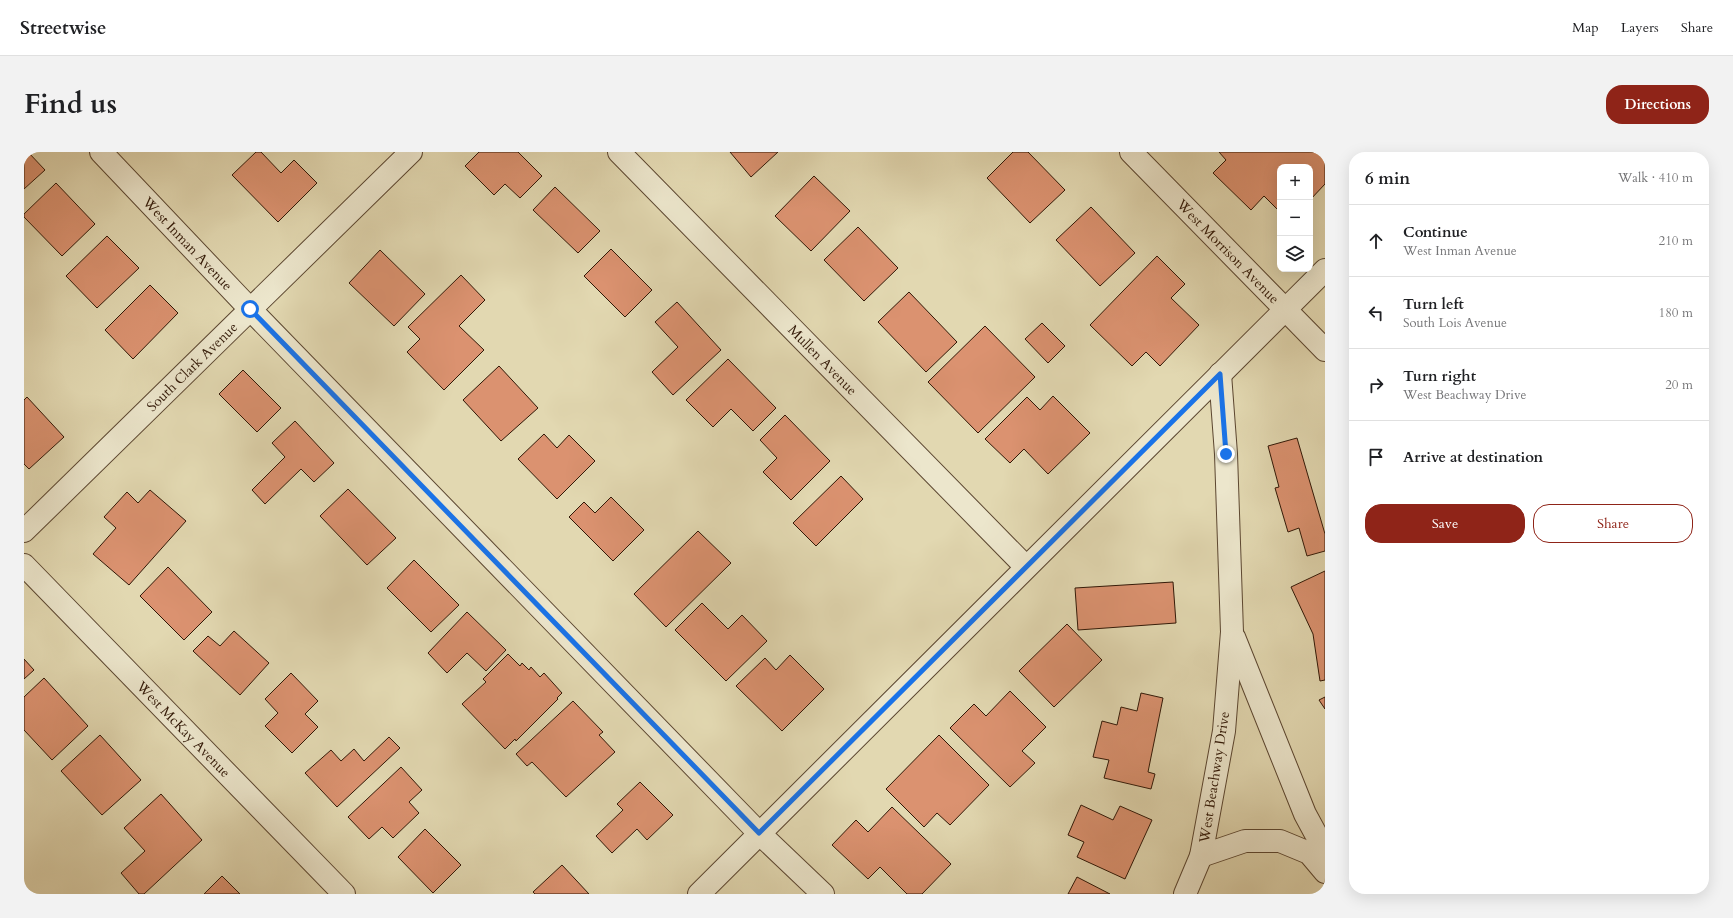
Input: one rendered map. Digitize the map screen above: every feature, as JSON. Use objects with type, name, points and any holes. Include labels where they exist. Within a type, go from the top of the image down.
[{"type":"street","name":"West Inman Avenue","points":[[101,152],[250,309],[759,833],[822,894]]},
{"type":"street","name":"South Clark Avenue","points":[[24,531],[410,152]]},
{"type":"street","name":"Mullen Avenue","points":[[619,152],[1026,567]]},
{"type":"street","name":"West Morrison Avenue","points":[[1131,152],[1325,350]]},
{"type":"street","points":[[698,894],[1325,270]]},
{"type":"street","name":"West Beachway Drive","points":[[1220,374],[1226,454],[1232,632],[1224,731],[1201,856],[1244,841],[1280,841],[1309,853],[1325,872]]},
{"type":"street","name":"West McKay Avenue","points":[[24,565],[344,894]]},
{"type":"street","name":"West Beachway Drive","points":[[1232,632],[1305,814],[1325,851]]},
{"type":"street","points":[[1185,894],[1201,856]]},
{"type":"building","points":[[24,152],[28,152],[45,170],[24,189]]},
{"type":"building","points":[[256,152],[261,152],[281,173],[294,160],[317,183],[278,222],[232,175]]},
{"type":"building","points":[[479,152],[518,152],[542,176],[520,198],[505,184],[494,195],[465,166]]},
{"type":"building","points":[[730,152],[778,152],[751,177]]},
{"type":"building","points":[[1013,152],[1028,152],[1065,190],[1030,223],[987,178]]},
{"type":"building","points":[[1219,152],[1325,152],[1325,184],[1313,197],[1313,164],[1277,164],[1277,209],[1264,196],[1251,210],[1213,173],[1226,160]]},
{"type":"building","points":[[814,176],[850,211],[811,251],[775,216]]},
{"type":"building","points":[[56,183],[95,224],[62,256],[24,217],[24,214]]},
{"type":"building","points":[[555,187],[600,231],[578,253],[533,210]]},
{"type":"building","points":[[1091,207],[1135,253],[1100,286],[1056,240]]},
{"type":"building","points":[[858,227],[898,268],[864,301],[824,260]]},
{"type":"building","points":[[107,236],[139,268],[97,308],[66,276]]},
{"type":"building","points":[[611,249],[652,290],[625,317],[584,276]]},
{"type":"building","points":[[380,250],[425,294],[394,326],[349,283]]},
{"type":"building","points":[[1157,256],[1185,284],[1171,298],[1199,325],[1160,366],[1146,352],[1132,366],[1090,325]]},
{"type":"building","points":[[461,275],[485,300],[459,326],[484,350],[444,390],[407,352],[420,339],[408,327]]},
{"type":"building","points":[[150,285],[178,313],[133,359],[105,330]]},
{"type":"building","points":[[909,292],[957,342],[926,372],[878,322]]},
{"type":"building","points":[[677,302],[721,350],[673,395],[652,372],[678,347],[655,322]]},
{"type":"building","points":[[1042,323],[1065,346],[1048,363],[1025,339]]},
{"type":"building","points":[[985,326],[1035,377],[978,433],[928,382]]},
{"type":"building","points":[[728,359],[776,408],[753,431],[731,409],[713,427],[686,400]]},
{"type":"building","points":[[499,366],[538,408],[501,441],[463,400]]},
{"type":"building","points":[[243,370],[281,408],[257,432],[219,394]]},
{"type":"building","points":[[1053,396],[1090,433],[1048,474],[1024,449],[1010,463],[985,439],[1027,397],[1040,410]]},
{"type":"building","points":[[27,397],[64,437],[29,469],[24,464],[24,400]]},
{"type":"building","points":[[785,415],[830,461],[791,500],[763,472],[777,458],[760,440]]},
{"type":"building","points":[[295,421],[334,463],[314,482],[301,469],[265,504],[252,490],[285,457],[272,443]]},
{"type":"building","points":[[544,434],[557,448],[569,435],[595,461],[557,499],[518,459]]},
{"type":"building","points":[[1297,438],[1325,534],[1325,551],[1307,556],[1299,528],[1288,532],[1275,488],[1279,487],[1268,446]]},
{"type":"building","points":[[841,476],[863,499],[816,546],[793,523]]},
{"type":"building","points":[[348,489],[396,538],[367,565],[320,516]]},
{"type":"building","points":[[150,490],[186,521],[129,585],[93,554],[116,528],[104,517],[127,492],[138,503]]},
{"type":"building","points":[[611,497],[644,530],[613,561],[569,517],[584,502],[595,513]]},
{"type":"building","points":[[698,531],[731,563],[666,627],[634,594]]},
{"type":"building","points":[[414,560],[459,605],[431,632],[387,588]]},
{"type":"building","points":[[168,567],[212,612],[184,640],[140,596]]},
{"type":"building","points":[[1325,571],[1325,680],[1320,681],[1313,634],[1291,587]]},
{"type":"building","points":[[1173,582],[1176,623],[1078,630],[1075,588]]},
{"type":"building","points":[[702,603],[728,629],[742,615],[767,641],[726,681],[675,630]]},
{"type":"building","points":[[467,612],[506,650],[486,671],[467,653],[447,673],[428,653]]},
{"type":"building","points":[[1067,624],[1102,660],[1054,707],[1019,671]]},
{"type":"building","points":[[234,631],[269,663],[240,695],[193,651],[208,636],[220,646]]},
{"type":"building","points":[[508,654],[520,666],[522,663],[529,670],[531,667],[540,677],[544,673],[562,693],[557,698],[558,699],[516,741],[515,739],[505,749],[462,704],[486,682],[483,679]]},
{"type":"building","points":[[790,655],[824,689],[782,731],[736,686],[765,658],[776,670]]},
{"type":"building","points":[[24,659],[34,670],[24,679]]},
{"type":"building","points":[[291,673],[318,701],[305,714],[318,727],[292,753],[265,726],[278,713],[265,699]]},
{"type":"building","points":[[44,678],[88,726],[52,760],[24,730],[24,697]]},
{"type":"building","points":[[1010,691],[1046,727],[1022,751],[1035,763],[1010,787],[950,728],[974,704],[986,716]]},
{"type":"building","points":[[1141,693],[1163,698],[1148,772],[1155,774],[1151,789],[1104,778],[1109,760],[1093,757],[1102,721],[1117,725],[1121,707],[1137,711]]},
{"type":"building","points":[[1325,697],[1325,709],[1319,700]]},
{"type":"building","points":[[573,701],[603,732],[599,735],[615,752],[566,797],[532,762],[527,766],[516,754]]},
{"type":"building","points":[[100,735],[141,780],[102,815],[61,771]]},
{"type":"building","points":[[939,735],[989,785],[950,825],[937,813],[924,827],[886,789]]},
{"type":"building","points":[[389,737],[400,748],[337,807],[305,773],[331,750],[341,761],[354,749],[364,761]]},
{"type":"building","points":[[401,767],[422,790],[409,802],[419,813],[393,838],[382,827],[369,839],[348,817]]},
{"type":"building","points":[[640,782],[673,815],[647,840],[637,829],[612,853],[596,836],[623,810],[617,804]]},
{"type":"building","points":[[161,794],[202,840],[144,894],[139,894],[121,873],[145,851],[124,828]]},
{"type":"building","points":[[1081,805],[1113,820],[1120,806],[1152,820],[1125,879],[1077,857],[1084,842],[1068,835]]},
{"type":"building","points":[[892,807],[951,864],[922,894],[907,894],[880,867],[868,879],[832,845],[856,820],[868,832]]},
{"type":"building","points":[[425,829],[461,865],[433,893],[398,857]]},
{"type":"building","points":[[562,865],[589,894],[535,894],[533,892]]},
{"type":"building","points":[[222,876],[240,894],[204,894]]},
{"type":"building","points":[[1077,877],[1110,894],[1068,894]]},
{"type":"route","points":[[250,309],[759,833],[1220,374],[1226,454]]}]
